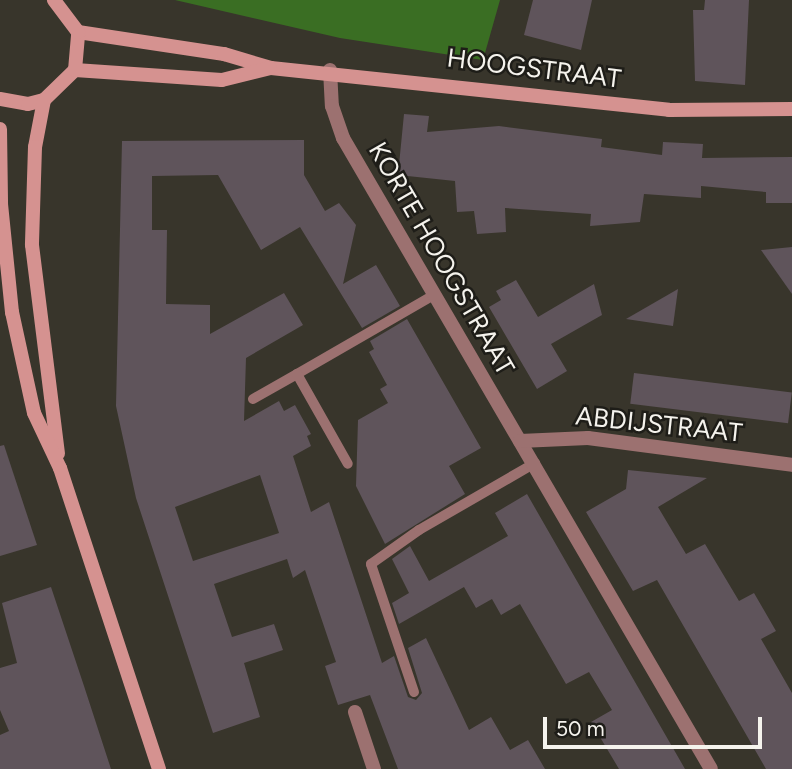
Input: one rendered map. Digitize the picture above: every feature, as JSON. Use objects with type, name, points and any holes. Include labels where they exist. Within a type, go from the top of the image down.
[{"type":"main road","points":[[0,99],[28,104],[44,100],[75,70],[78,32],[54,0]]},
{"type":"main road","name":"HOOGSTRAAT","points":[[78,32],[224,54],[271,68],[330,70],[669,110],[792,109]]},
{"type":"main road","name":"HOOGSTRAAT","points":[[75,70],[222,80],[271,68]]},
{"type":"main road","points":[[44,100],[34,159],[32,245],[60,468]]},
{"type":"main road","points":[[0,130],[1,204],[12,313],[34,413],[60,468],[159,769]]},
{"type":"street","name":"KORTE HOOGSTRAAT","points":[[330,70],[332,106],[343,138],[520,441],[536,463],[711,769]]},
{"type":"street","name":"ABDIJSTRAAT","points":[[520,441],[588,438],[792,465]]},
{"type":"street","points":[[355,712],[374,769]]},
{"type":"lane","points":[[253,399],[434,295]]},
{"type":"lane","points":[[297,374],[348,464]]},
{"type":"lane","points":[[414,692],[371,564],[419,530],[536,463]]},
{"type":"green space","points":[[175,0],[500,0],[483,60],[340,38]]},
{"type":"building","points":[[533,0],[592,0],[581,50],[524,35]]},
{"type":"building","points":[[705,0],[749,0],[745,85],[695,81],[693,10],[704,10]]},
{"type":"building","points":[[404,114],[429,116],[427,132],[499,126],[602,139],[601,147],[662,155],[663,142],[703,144],[702,158],[792,157],[792,203],[766,203],[766,192],[701,186],[701,198],[644,194],[640,222],[590,226],[591,214],[505,208],[506,232],[477,234],[474,211],[457,212],[455,181],[398,175]]},
{"type":"building","points":[[304,140],[304,175],[325,211],[339,203],[356,225],[343,284],[376,265],[400,306],[362,328],[300,227],[261,250],[218,175],[152,176],[152,230],[167,230],[166,304],[210,305],[210,334],[284,293],[303,325],[246,358],[244,421],[279,401],[284,411],[295,405],[311,434],[307,436],[311,446],[293,456],[311,512],[329,502],[382,663],[394,656],[408,697],[416,700],[422,693],[408,648],[426,638],[469,730],[491,717],[510,750],[528,740],[545,769],[398,769],[370,695],[338,705],[325,666],[336,662],[305,570],[293,578],[287,559],[214,584],[232,637],[274,624],[283,650],[244,663],[260,717],[213,733],[136,498],[116,406],[122,141]],"holes":[[[260,475],[279,533],[193,561],[175,507]]]},
{"type":"building","points":[[792,247],[792,294],[761,250]]},
{"type":"building","points":[[516,280],[538,317],[594,284],[602,315],[551,344],[567,371],[537,389],[489,307],[501,300],[496,291]]},
{"type":"building","points":[[678,289],[673,326],[626,319]]},
{"type":"building","points":[[407,319],[481,448],[449,466],[465,494],[385,544],[356,486],[358,420],[388,403],[380,389],[387,385],[369,352],[374,349],[370,341]]},
{"type":"building","points":[[634,373],[792,392],[788,423],[630,404]]},
{"type":"building","points":[[4,445],[37,545],[0,556],[0,446]]},
{"type":"building","points":[[628,470],[707,478],[658,507],[686,554],[705,544],[739,601],[754,593],[776,631],[761,639],[792,693],[792,769],[766,769],[657,580],[633,591],[586,512],[626,489]]},
{"type":"building","points":[[527,494],[685,769],[619,769],[591,722],[612,710],[589,672],[566,684],[520,604],[501,615],[492,599],[476,608],[464,587],[399,624],[392,603],[409,593],[392,559],[410,546],[429,581],[508,536],[495,513]]},
{"type":"building","points":[[51,587],[111,769],[0,769],[0,735],[9,731],[0,710],[0,668],[17,663],[2,603]]}]
